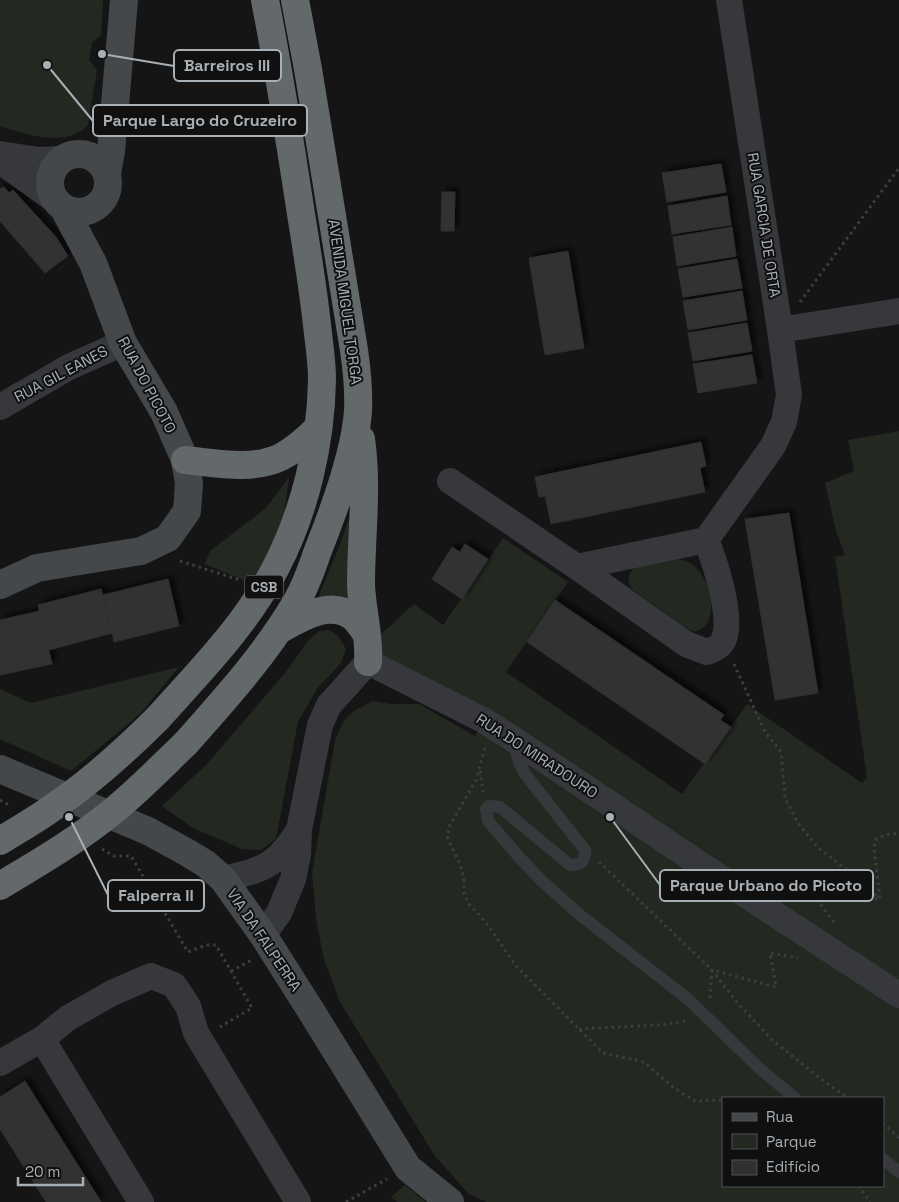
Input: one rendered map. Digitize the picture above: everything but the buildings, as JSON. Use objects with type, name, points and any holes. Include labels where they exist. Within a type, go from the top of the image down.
[{"type":"highway","name":"AVENIDA MIGUEL TORGA","points":[[0,841],[51,809],[122,754],[158,718],[224,645],[253,606],[275,568],[293,526],[308,482],[318,428],[322,377],[315,301],[283,98],[265,0]]},
{"type":"highway","name":"AVENIDA MIGUEL TORGA","points":[[0,886],[72,842],[112,812],[186,743],[232,691],[279,630],[299,596],[328,527],[344,474],[358,413],[358,378],[295,0]]},
{"type":"highway","points":[[358,413],[364,468],[365,502],[361,586],[369,648],[368,662]]},
{"type":"highway","points":[[185,460],[241,465],[262,464],[281,457],[301,444],[318,428]]},
{"type":"highway","points":[[279,630],[302,617],[332,610],[343,611],[355,618],[366,633]]},
{"type":"street","name":"RUA DO PICOTO","points":[[93,263],[94,238],[100,204],[106,194],[108,185],[107,173],[111,151],[124,0]]},
{"type":"street","name":"RUA GARCIA DE ORTA","points":[[706,540],[773,446],[784,422],[790,395],[729,0]]},
{"type":"street","points":[[74,157],[99,141],[114,119]]},
{"type":"street","points":[[0,154],[39,160],[74,157],[94,158],[107,173]]},
{"type":"street","name":"RUA DO PICOTO","points":[[0,585],[36,568],[141,552],[168,538],[187,511],[189,483],[185,460],[164,412],[123,343],[93,263],[50,188],[52,170],[74,157]]},
{"type":"street","points":[[0,161],[61,205],[74,212],[83,212],[100,204]]},
{"type":"street","points":[[780,330],[899,311]]},
{"type":"street","name":"RUA GIL EANES","points":[[0,407],[69,367],[123,343]]},
{"type":"street","points":[[450,481],[686,644],[707,652],[716,648],[723,640],[726,627],[722,588],[717,567],[706,540],[577,567]]},
{"type":"street","points":[[261,946],[279,913],[293,879],[298,855],[299,830],[320,725],[329,706],[368,662]]},
{"type":"street","name":"RUA DO MIRADOURO","points":[[368,662],[494,727],[761,906],[899,995]]},
{"type":"street","name":"VIA DA FALPERRA","points":[[0,769],[148,831],[200,861],[223,879],[261,946],[313,1014],[408,1168],[450,1202]]},
{"type":"street","points":[[223,879],[254,872],[276,860],[288,847],[299,830]]},
{"type":"street","points":[[0,1063],[42,1039],[68,1018],[112,993],[151,976],[174,985],[188,1006],[196,1033],[298,1202]]},
{"type":"street","points":[[42,1039],[141,1202]]},
{"type":"lane","points":[[516,741],[516,750],[525,774],[585,850],[586,857],[578,865],[570,865],[505,811],[494,806],[489,806],[486,809],[485,815],[488,821],[542,881],[580,915],[650,968],[708,1018],[760,1068],[794,1097]]},
{"type":"lane","points":[[884,1160],[899,1172]]},
{"type":"path","points":[[780,330],[899,168]]},
{"type":"path","points":[[180,561],[244,582]]},
{"type":"path","points":[[723,640],[765,732],[781,752],[785,798],[798,823],[818,848],[880,899]]},
{"type":"path","points":[[494,727],[484,750],[480,768],[470,793],[450,826],[447,837],[460,864],[464,879],[464,894],[469,904],[487,924],[516,966],[603,1053],[644,1062],[674,1088],[695,1101],[722,1100]]},
{"type":"path","points":[[480,768],[480,780],[489,806]]},
{"type":"path","points":[[0,800],[19,810]]},
{"type":"path","points":[[880,899],[874,840],[884,835],[899,833]]},
{"type":"path","points":[[100,848],[114,856],[131,856],[188,952],[206,945],[216,945],[252,1008],[216,1030]]},
{"type":"path","points":[[585,850],[612,873],[712,970],[735,1000],[771,1038],[821,1079],[847,1097]]},
{"type":"path","points":[[838,928],[822,906],[820,900],[825,895],[880,899]]},
{"type":"path","points":[[231,971],[261,946]]},
{"type":"path","points":[[712,970],[776,987],[770,953],[804,960]]},
{"type":"path","points":[[579,1029],[660,1025],[708,1018],[712,970]]},
{"type":"path","points":[[884,1124],[899,1138]]},
{"type":"path","points":[[346,1202],[391,1177]]},
{"type":"path","points":[[859,1187],[870,1202]]},
{"type":"green space","points":[[0,0],[103,0],[101,35],[92,43],[89,60],[97,70],[88,125],[80,132],[58,138],[46,138],[0,126]]},
{"type":"green space","points":[[899,431],[899,1202],[486,1202],[468,1193],[435,1156],[340,1002],[323,956],[316,918],[312,873],[335,740],[344,720],[354,711],[373,701],[392,704],[419,704],[475,736],[491,710],[401,668],[385,658],[378,648],[380,635],[414,604],[443,625],[503,538],[568,582],[506,672],[682,794],[747,704],[862,783],[867,777],[835,557],[845,555],[836,531],[825,483],[854,471],[848,440]]},
{"type":"green space","points":[[289,477],[284,516],[272,545],[251,583],[205,564],[210,551],[266,508]]},
{"type":"green space","points":[[351,511],[351,600],[343,597],[321,598],[319,595],[341,542]]},
{"type":"green space","points":[[672,558],[690,563],[702,575],[707,584],[710,594],[711,613],[703,628],[698,631],[689,630],[633,590],[629,581],[629,575],[640,566]]},
{"type":"green space","points":[[328,630],[336,635],[346,649],[341,663],[317,689],[298,722],[276,839],[261,850],[242,849],[193,828],[162,806],[207,764],[284,674],[309,640],[319,631]]},
{"type":"green space","points":[[179,667],[140,714],[71,771],[0,739],[0,689],[31,703]]},
{"type":"green space","points":[[405,1185],[426,1202],[397,1202],[391,1197]]},
{"type":"place","name":"Barreiros III","points":[[102,54]]},
{"type":"place","name":"Parque Largo do Cruzeiro","points":[[47,65]]},
{"type":"place","name":"Falperra II","points":[[69,817]]},
{"type":"place","name":"Parque Urbano do Picoto","points":[[610,817]]}]
